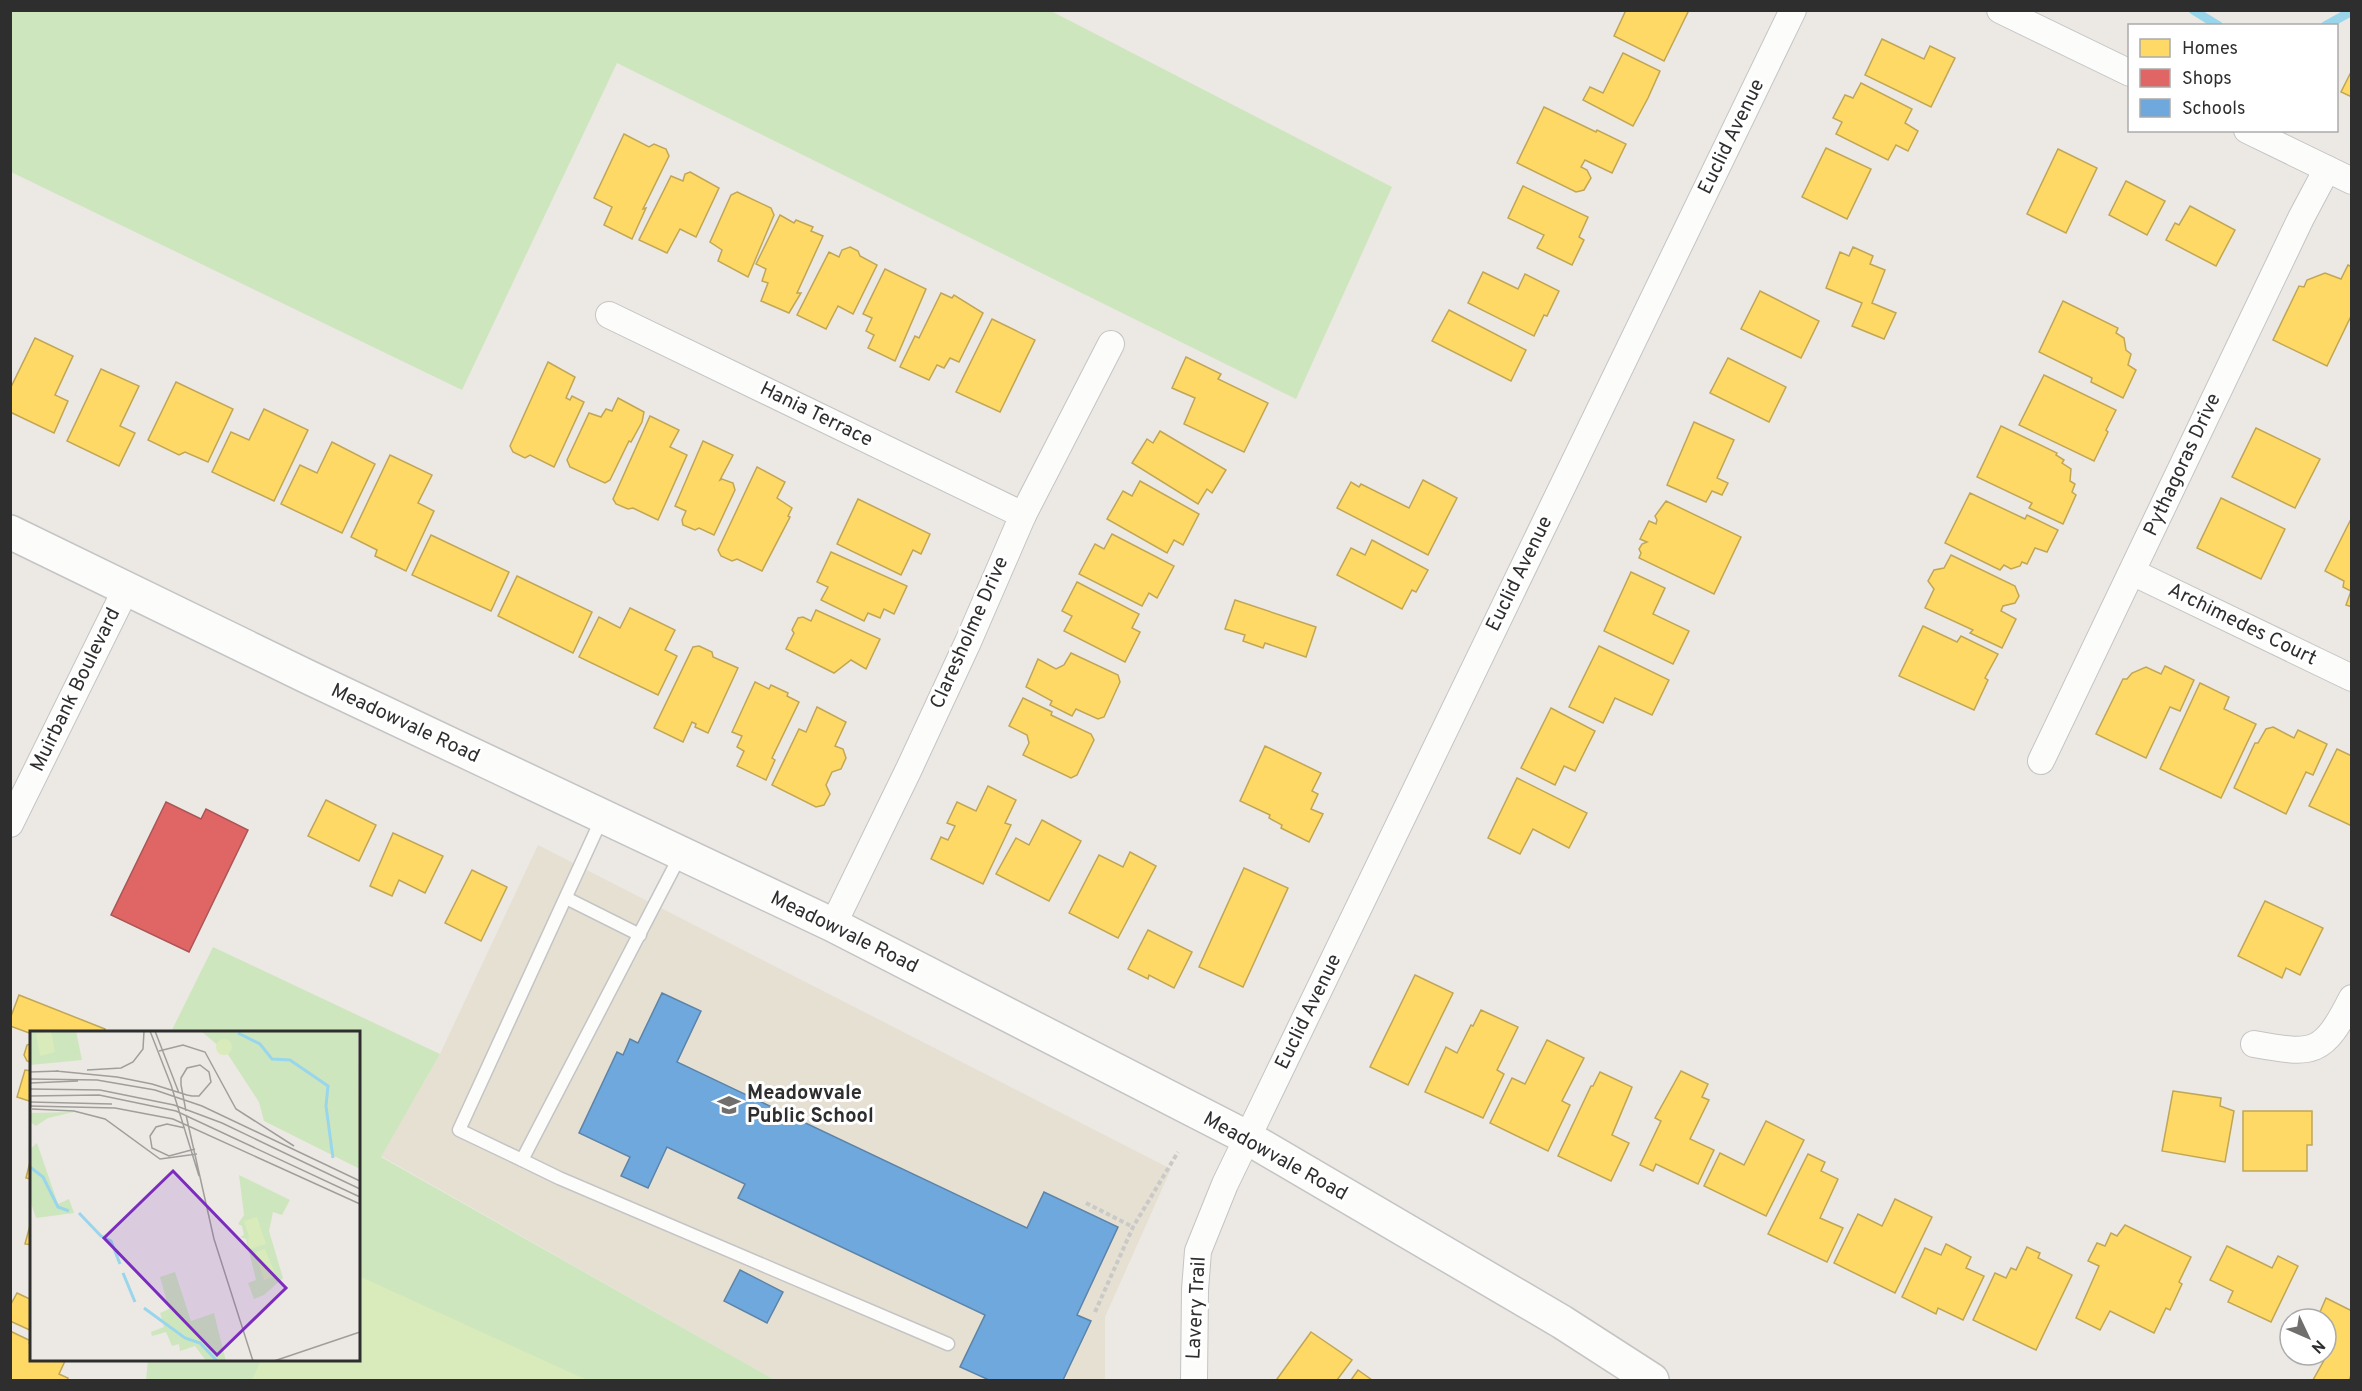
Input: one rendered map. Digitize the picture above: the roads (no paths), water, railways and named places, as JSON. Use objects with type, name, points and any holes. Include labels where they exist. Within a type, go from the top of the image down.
[{"type":"main road","name":"Meadowvale Road","points":[[10,532],[832,925],[1248,1138],[1562,1322],[1652,1380]]},
{"type":"street","name":"Euclid Avenue","points":[[1248,1138],[1792,10]]},
{"type":"street","points":[[2000,10],[2128,72]]},
{"type":"street","points":[[2251,132],[2352,181]]},
{"type":"street","name":"Pythagoras Drive","points":[[2041,761],[2301,218],[2327,169]]},
{"type":"street","name":"Hania Terrace","points":[[609,315],[1023,515]]},
{"type":"street","name":"Claresholme Drive","points":[[832,925],[918,750],[1023,515],[1111,344]]},
{"type":"street","name":"Archimedes Court","points":[[2132,572],[2352,678]]},
{"type":"street","name":"Muirbank Boulevard","points":[[10,824],[126,589]]},
{"type":"street","points":[[2254,1044],[2292,1051],[2314,1047],[2333,1034],[2352,998]]},
{"type":"street","name":"Lavery Trail","points":[[1194,1380],[1194,1311],[1198,1251],[1225,1184],[1248,1138]]},
{"type":"lane","points":[[603,817],[459,1130],[559,1178],[948,1344]]},
{"type":"lane","points":[[522,1160],[681,854]]},
{"type":"lane","points":[[566,898],[639,935]]},
{"type":"waterway","points":[[2193,10],[2216,24]]},
{"type":"waterway","points":[[2329,24],[2352,11]]},
{"type":"place","name":"Meadowvale Public School","points":[[729,1105]]}]
